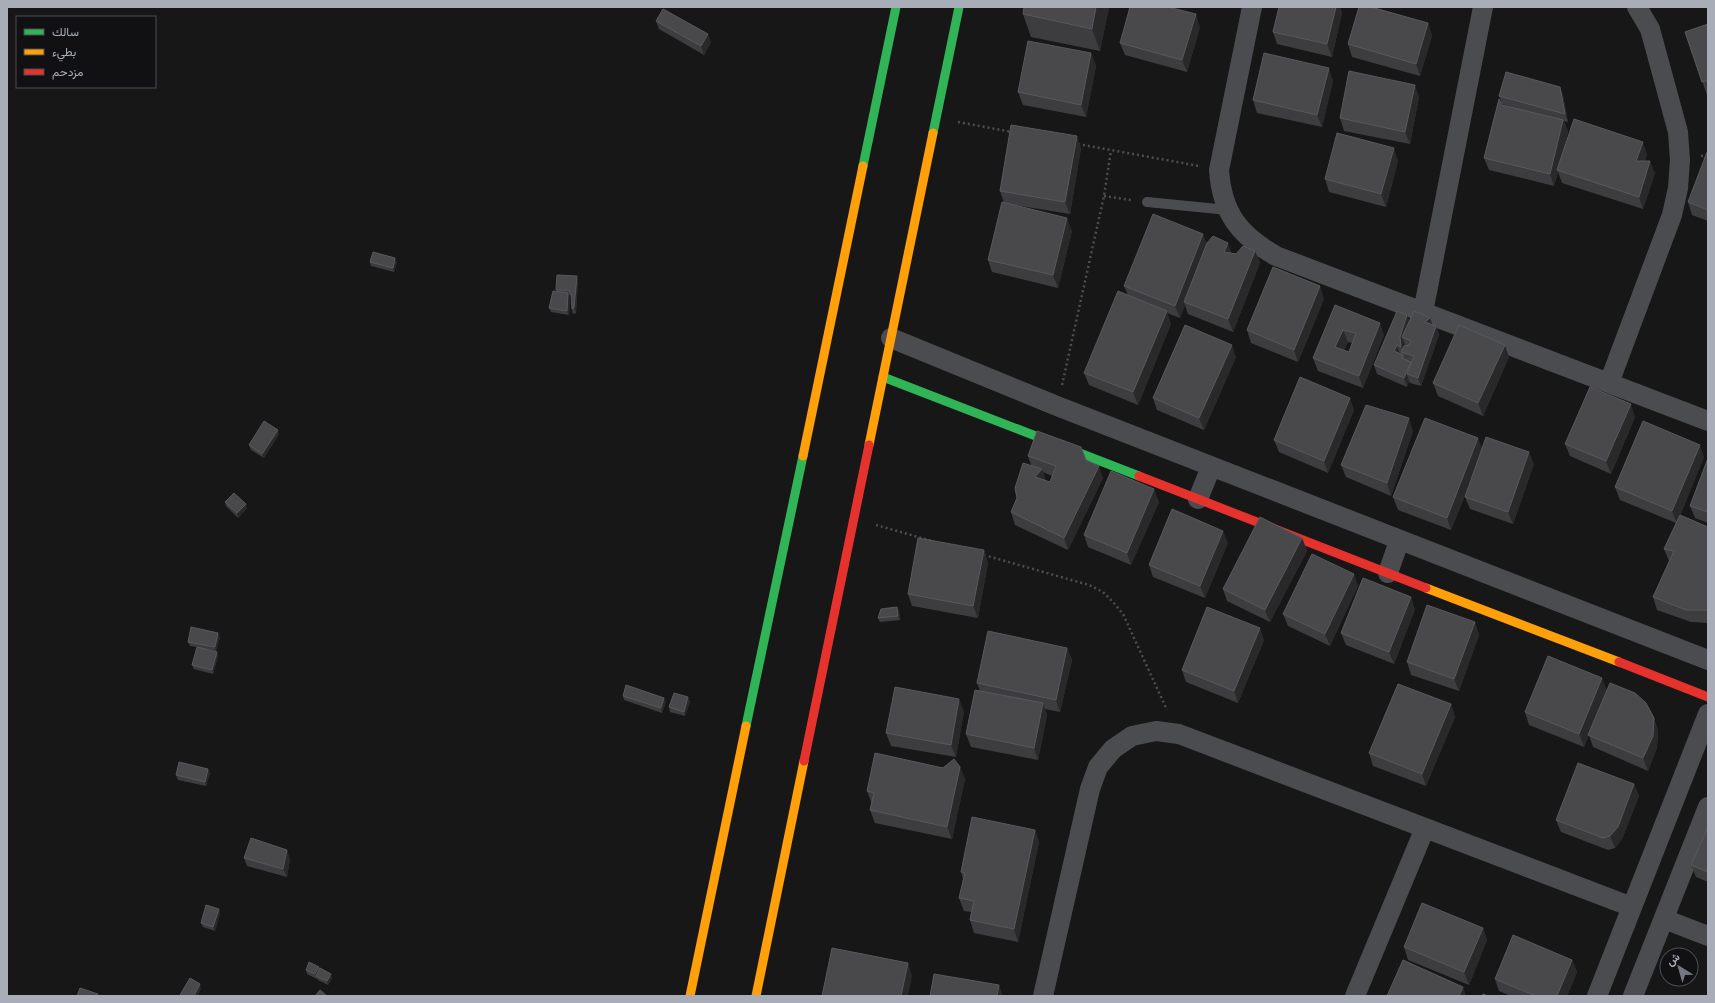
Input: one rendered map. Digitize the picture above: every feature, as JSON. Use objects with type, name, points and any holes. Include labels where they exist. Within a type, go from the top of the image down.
[{"type":"street","points":[[690,996],[896,7]]},
{"type":"street","points":[[756,996],[959,7]]},
{"type":"street","points":[[1252,7],[1219,170],[1220,189],[1228,210],[1240,229],[1256,245],[1276,256],[1708,421]]},
{"type":"street","points":[[1423,312],[1483,7]]},
{"type":"street","points":[[1609,383],[1672,215],[1678,188],[1680,160],[1678,132],[1672,105],[1650,29],[1637,7]]},
{"type":"street","points":[[891,338],[1211,467],[1708,660]]},
{"type":"street","points":[[883,378],[1708,697]]},
{"type":"street","points":[[1198,499],[1211,467]]},
{"type":"street","points":[[1388,573],[1399,541]]},
{"type":"street","points":[[1597,996],[1708,714]]},
{"type":"street","points":[[1043,996],[1090,789],[1098,767],[1113,748],[1132,736],[1156,731],[1179,734],[1632,907]]},
{"type":"street","points":[[1633,996],[1708,807]]},
{"type":"street","points":[[1355,996],[1425,828]]},
{"type":"street","points":[[1664,919],[1708,936]]},
{"type":"lane","points":[[1147,202],[1228,210]]},
{"type":"path","points":[[936,118],[1020,133]]},
{"type":"path","points":[[1073,143],[1219,170]]},
{"type":"path","points":[[1057,406],[1104,196],[1112,150]]},
{"type":"path","points":[[1104,196],[1147,202]]},
{"type":"path","points":[[854,520],[937,542]]},
{"type":"path","points":[[983,555],[1089,585],[1103,592],[1123,614],[1179,734]]},
{"type":"building","points":[[1024,7],[1096,7],[1092,29],[1023,14]]},
{"type":"building","points":[[1130,7],[1168,7],[1196,14],[1182,60],[1120,43]]},
{"type":"building","points":[[1279,7],[1336,7],[1327,44],[1273,32]]},
{"type":"building","points":[[1359,7],[1371,7],[1428,23],[1416,64],[1348,44]]},
{"type":"building","points":[[663,9],[708,34],[701,46],[656,21]]},
{"type":"building","points":[[1708,24],[1708,80],[1702,82],[1685,32]]},
{"type":"building","points":[[1028,41],[1091,53],[1081,105],[1018,92]]},
{"type":"building","points":[[1264,53],[1329,68],[1317,115],[1253,100]]},
{"type":"building","points":[[1349,71],[1415,85],[1405,132],[1340,118]]},
{"type":"building","points":[[1506,72],[1560,87],[1565,114],[1499,96]]},
{"type":"building","points":[[1499,99],[1502,105],[1563,120],[1550,174],[1484,158]]},
{"type":"building","points":[[1574,119],[1643,142],[1636,161],[1650,161],[1639,197],[1557,170]]},
{"type":"building","points":[[1011,125],[1077,136],[1065,202],[1000,191]]},
{"type":"building","points":[[1337,133],[1394,148],[1381,194],[1325,179]]},
{"type":"building","points":[[1707,152],[1708,153],[1708,210],[1688,202]]},
{"type":"building","points":[[1002,202],[1067,218],[1053,275],[988,260]]},
{"type":"building","points":[[1153,214],[1203,234],[1175,306],[1124,286]]},
{"type":"building","points":[[1213,236],[1228,243],[1224,252],[1236,254],[1243,246],[1255,251],[1228,319],[1184,302],[1207,243]]},
{"type":"building","points":[[373,252],[395,258],[393,268],[370,262]]},
{"type":"building","points":[[1273,267],[1320,286],[1294,350],[1247,330]]},
{"type":"building","points":[[557,275],[577,276],[574,308],[572,309],[571,293],[568,290],[556,290]]},
{"type":"building","points":[[553,291],[568,293],[567,311],[549,308]]},
{"type":"building","points":[[1118,291],[1167,311],[1133,392],[1084,373]]},
{"type":"building","points":[[1335,305],[1380,323],[1359,376],[1313,358]],"holes":[[[1343,330],[1356,333],[1349,352],[1335,347]]]},
{"type":"building","points":[[1397,311],[1407,315],[1400,337],[1401,347],[1397,345],[1394,351],[1403,355],[1402,358],[1411,362],[1404,378],[1374,365]]},
{"type":"building","points":[[1414,311],[1430,318],[1425,322],[1436,326],[1418,378],[1407,374],[1414,356],[1401,352],[1404,346],[1409,345],[1411,341],[1402,337]]},
{"type":"building","points":[[1185,325],[1232,345],[1199,418],[1153,398]]},
{"type":"building","points":[[1459,325],[1505,345],[1478,403],[1433,383]]},
{"type":"building","points":[[1300,377],[1350,398],[1324,461],[1274,440]]},
{"type":"building","points":[[1590,387],[1631,404],[1606,461],[1565,444]]},
{"type":"building","points":[[1366,405],[1409,418],[1387,483],[1341,465]]},
{"type":"building","points":[[1425,418],[1478,438],[1447,518],[1393,497]]},
{"type":"building","points":[[264,421],[278,430],[262,454],[249,445]]},
{"type":"building","points":[[1643,421],[1700,445],[1672,511],[1615,487]]},
{"type":"building","points":[[1037,431],[1081,447],[1086,460],[1099,466],[1064,538],[1011,512],[1017,498],[1015,488],[1023,463],[1042,469],[1035,477],[1050,482],[1056,466],[1028,456]]},
{"type":"building","points":[[1486,437],[1529,452],[1508,512],[1465,497]]},
{"type":"building","points":[[1708,458],[1708,512],[1690,506]]},
{"type":"building","points":[[1111,471],[1154,489],[1127,553],[1084,535]]},
{"type":"building","points":[[234,493],[246,504],[237,513],[225,502]]},
{"type":"building","points":[[1172,509],[1223,531],[1200,586],[1149,565]]},
{"type":"building","points":[[1680,515],[1708,527],[1708,609],[1706,610],[1686,610],[1653,597],[1674,551],[1664,549]]},
{"type":"building","points":[[1260,517],[1302,538],[1265,610],[1223,589]]},
{"type":"building","points":[[918,538],[984,550],[973,606],[908,594]]},
{"type":"building","points":[[1312,554],[1354,574],[1325,634],[1283,614]]},
{"type":"building","points":[[1363,578],[1411,597],[1389,652],[1341,633]]},
{"type":"building","points":[[1427,605],[1475,622],[1454,679],[1407,662]]},
{"type":"building","points":[[897,607],[898,616],[878,618],[881,609]]},
{"type":"building","points":[[1207,607],[1260,628],[1234,691],[1182,670]]},
{"type":"building","points":[[191,627],[218,633],[215,647],[188,642]]},
{"type":"building","points":[[988,631],[1067,648],[1056,700],[977,683]]},
{"type":"building","points":[[197,647],[217,652],[212,670],[192,665]]},
{"type":"building","points":[[1548,656],[1602,678],[1579,734],[1525,712]]},
{"type":"building","points":[[1610,683],[1635,693],[1646,703],[1654,718],[1653,736],[1643,758],[1588,735]]},
{"type":"building","points":[[1398,684],[1451,704],[1422,774],[1369,753]]},
{"type":"building","points":[[626,685],[664,698],[661,708],[623,696]]},
{"type":"building","points":[[895,687],[959,699],[951,745],[886,733]]},
{"type":"building","points":[[975,690],[1043,703],[1034,748],[966,734]]},
{"type":"building","points":[[674,693],[688,697],[684,712],[669,707]]},
{"type":"building","points":[[875,753],[943,768],[954,759],[960,767],[947,827],[870,810],[874,793],[867,791]]},
{"type":"building","points":[[179,762],[208,769],[205,782],[176,775]]},
{"type":"building","points":[[1578,763],[1634,784],[1618,827],[1610,836],[1603,838],[1556,820]]},
{"type":"building","points":[[972,817],[1035,830],[1014,929],[970,920],[974,901],[959,898],[965,873],[961,872]]},
{"type":"building","points":[[1708,827],[1708,872],[1691,865]]},
{"type":"building","points":[[251,838],[287,850],[283,869],[244,858]]},
{"type":"building","points":[[1422,903],[1483,928],[1464,972],[1404,947]]},
{"type":"building","points":[[206,905],[219,909],[213,927],[201,923]]},
{"type":"building","points":[[1513,935],[1572,960],[1557,996],[1536,996],[1495,979]]},
{"type":"building","points":[[832,948],[908,963],[901,996],[822,996]]},
{"type":"building","points":[[1403,960],[1463,987],[1459,996],[1387,996]]},
{"type":"building","points":[[309,962],[319,967],[315,974],[306,970]]},
{"type":"building","points":[[320,968],[331,974],[327,981],[316,976]]},
{"type":"building","points":[[934,974],[999,985],[997,996],[930,996]]},
{"type":"building","points":[[190,978],[200,984],[194,996],[181,996],[180,995]]},
{"type":"building","points":[[80,988],[98,994],[97,996],[77,996]]},
{"type":"building","points":[[320,990],[327,996],[315,996]]},
{"type":"traffic: fast","points":[[863,166],[896,7]]},
{"type":"traffic: fast","points":[[933,133],[959,7]]},
{"type":"traffic: fast","points":[[883,377],[1139,476]]},
{"type":"traffic: fast","points":[[746,726],[803,456]]},
{"type":"traffic: slow","points":[[869,445],[933,133]]},
{"type":"traffic: slow","points":[[803,456],[863,166]]},
{"type":"traffic: slow","points":[[1426,588],[1619,662]]},
{"type":"traffic: slow","points":[[690,996],[746,726]]},
{"type":"traffic: slow","points":[[756,996],[804,761]]},
{"type":"traffic: jam","points":[[804,761],[869,445]]},
{"type":"traffic: jam","points":[[1139,476],[1426,588]]},
{"type":"traffic: jam","points":[[1619,662],[1708,697]]}]
